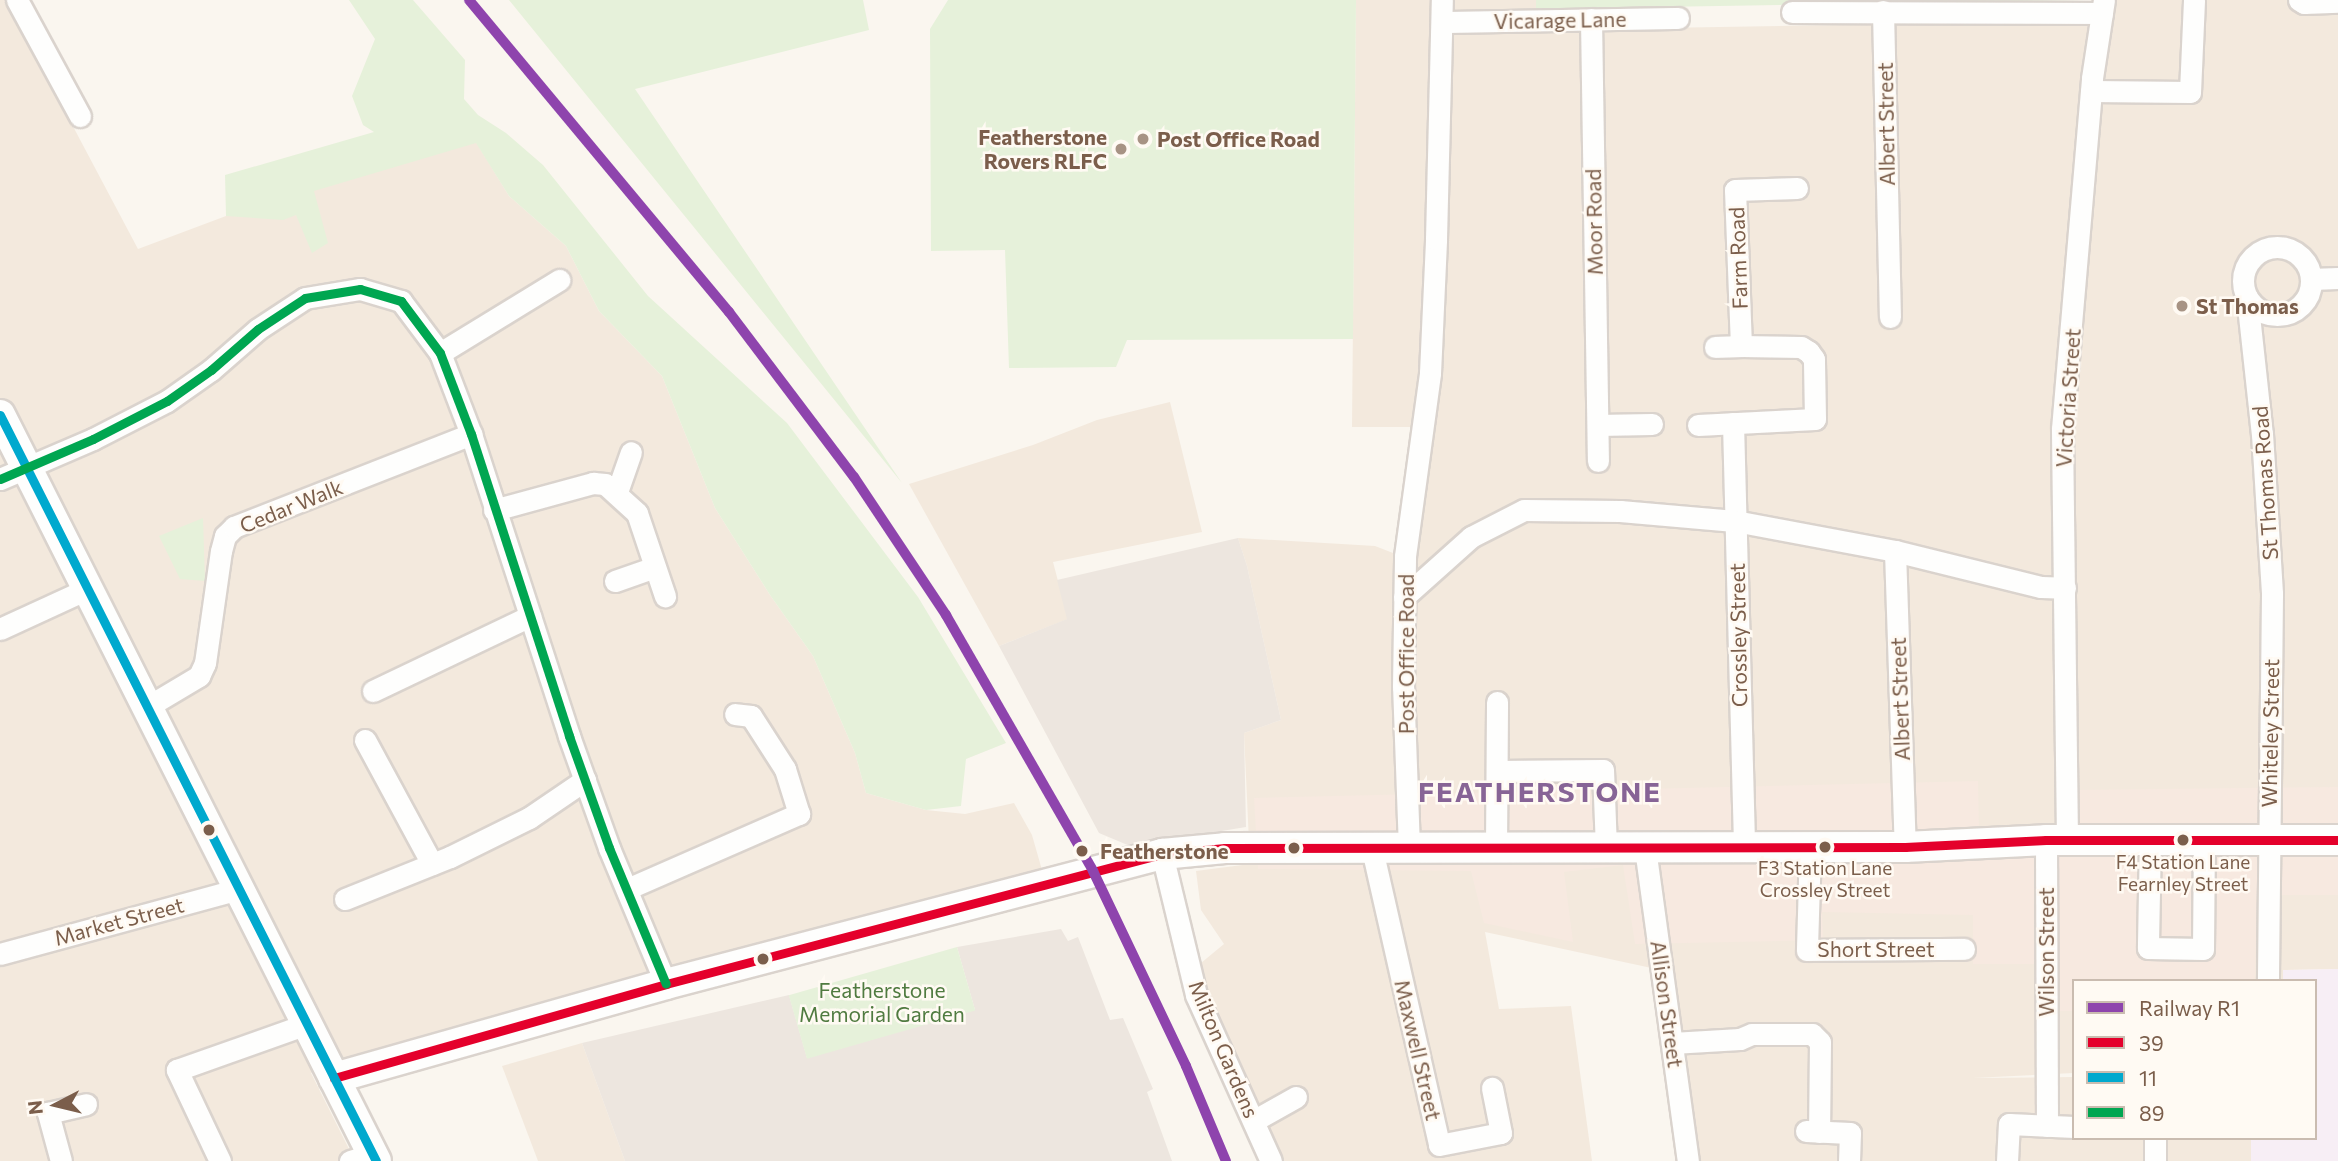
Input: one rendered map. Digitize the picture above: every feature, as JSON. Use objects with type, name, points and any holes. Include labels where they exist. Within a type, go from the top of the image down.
[{"type":"main road","points":[[0,415],[13,473],[87,589],[334,1078],[367,1159]]},
{"type":"main road","points":[[334,1078],[666,984],[1162,854],[1225,848],[1810,847],[2057,840],[2338,839]]},
{"type":"street","points":[[17,0],[80,116]]},
{"type":"street","name":"Post Office Road","points":[[1409,848],[1403,687],[1406,547],[1430,373],[1443,22],[1441,0]]},
{"type":"street","points":[[2091,92],[2190,92],[2194,0]]},
{"type":"street","points":[[2299,0],[2304,3],[2338,2]]},
{"type":"street","points":[[1792,12],[2103,7]]},
{"type":"street","name":"Victoria Street","points":[[2057,840],[2065,588],[2062,429],[2091,92],[2103,7]]},
{"type":"street","name":"Albert Street","points":[[1883,11],[1879,279],[1890,317]]},
{"type":"street","name":"Vicarage Lane","points":[[1443,22],[1678,18]]},
{"type":"street","name":"Moor Road","points":[[1591,19],[1598,461]]},
{"type":"street","name":"Farm Road","points":[[1741,346],[1735,190],[1797,188]]},
{"type":"street","name":"St Thomas Road","points":[[2272,628],[2273,594],[2253,338],[2244,276],[2254,257],[2263,250],[2284,248],[2303,258],[2311,279]]},
{"type":"street","points":[[2247,297],[2259,310],[2268,314],[2289,313],[2299,308],[2310,289],[2311,279],[2338,278]]},
{"type":"street","points":[[440,353],[559,280]]},
{"type":"street","points":[[13,473],[93,439],[167,401],[211,370],[258,329],[304,298],[360,289],[401,301],[440,353],[471,434],[585,780],[626,889],[666,984]]},
{"type":"street","points":[[2253,338],[2268,314]]},
{"type":"street","points":[[1698,425],[1815,419],[1814,359],[1809,352],[1801,347],[1715,347]]},
{"type":"street","name":"Crossley Street","points":[[1733,423],[1744,847]]},
{"type":"street","points":[[1598,425],[1652,424]]},
{"type":"street","name":"Cedar Walk","points":[[147,707],[199,676],[205,663],[220,551],[225,536],[234,527],[471,434]]},
{"type":"street","points":[[617,492],[631,452]]},
{"type":"street","points":[[494,510],[593,483],[605,484],[617,492],[637,513],[665,596]]},
{"type":"street","points":[[1405,597],[1471,537],[1524,510],[1620,510],[1735,521],[1895,551],[2041,587],[2065,588]]},
{"type":"street","name":"Albert Street","points":[[1895,551],[1905,846]]},
{"type":"street","points":[[615,581],[655,567]]},
{"type":"street","points":[[0,629],[87,589]]},
{"type":"street","points":[[373,691],[530,616]]},
{"type":"street","name":"Whiteley Street","points":[[2268,979],[2272,628]]},
{"type":"street","points":[[1496,849],[1497,702]]},
{"type":"street","points":[[626,889],[799,814],[785,769],[751,716],[735,714]]},
{"type":"street","points":[[365,740],[432,864]]},
{"type":"street","points":[[1497,771],[1603,770],[1606,848]]},
{"type":"street","points":[[345,899],[432,864],[529,818],[585,780]]},
{"type":"street","points":[[2150,839],[2148,948],[2203,949],[2204,839]]},
{"type":"street","name":"Wilson Street","points":[[2047,1126],[2057,840]]},
{"type":"street","name":"Short Street","points":[[1810,847],[1807,950],[1964,949]]},
{"type":"street","name":"Allison Street","points":[[1646,848],[1688,1161]]},
{"type":"street","name":"Maxwell Street","points":[[1372,849],[1439,1144],[1501,1133],[1492,1088]]},
{"type":"street","name":"Milton Gardens","points":[[1162,854],[1196,995],[1255,1120],[1271,1161]]},
{"type":"street","name":"Market Street","points":[[0,954],[239,889]]},
{"type":"street","points":[[220,1161],[177,1070],[307,1024]]},
{"type":"street","points":[[1672,1043],[1740,1039],[1752,1034],[1812,1034],[1820,1042],[1812,1132],[1850,1133],[1849,1161]]},
{"type":"street","points":[[1255,1120],[1296,1097]]},
{"type":"street","points":[[61,1161],[48,1113],[86,1104]]},
{"type":"street","points":[[2007,1161],[2009,1124],[2072,1127]]},
{"type":"street","points":[[2155,1140],[2155,1161]]},
{"type":"shaded area","points":[[0,0],[6,0],[138,249],[226,216],[476,142],[509,196],[566,246],[599,311],[662,376],[715,508],[770,595],[813,656],[855,753],[866,793],[926,810],[965,814],[1014,803],[1032,835],[1042,870],[311,1073],[355,1161],[0,1161]]},
{"type":"shaded area","points":[[1356,0],[1536,0],[1537,30],[2088,21],[2097,0],[2338,0],[2338,969],[2283,970],[2283,979],[2072,979],[2072,1073],[1973,1078],[2072,1077],[2072,1140],[2251,1140],[2251,1161],[1691,1161],[1670,972],[1485,932],[1499,1009],[1571,1006],[1592,1161],[1280,1161],[1213,1010],[1201,963],[1224,944],[1201,910],[1196,871],[1250,864],[1244,733],[1281,720],[1247,566],[1238,538],[1375,546],[1411,560],[1428,427],[1352,427]]},
{"type":"shaded area","points":[[1170,402],[1202,532],[1053,562],[1068,619],[999,646],[909,484],[1033,445],[1097,420]]},
{"type":"shaded area","points":[[1238,538],[1247,566],[1281,720],[1244,733],[1246,827],[1130,846],[1099,833],[999,646],[1067,619],[1057,580]]},
{"type":"shaded area","points":[[1978,781],[1979,830],[2074,826],[2075,790],[2338,787],[2338,895],[2257,895],[2255,979],[2072,979],[2072,1011],[2060,1011],[2059,964],[1973,964],[1973,915],[1822,912],[1823,940],[1635,944],[1623,865],[1564,872],[1573,942],[1484,923],[1471,871],[1258,869],[1254,798]]},
{"type":"shaded area","points":[[1061,929],[1068,941],[1078,937],[1110,1020],[1123,1018],[1153,1089],[1147,1092],[1172,1161],[625,1161],[582,1043],[789,995],[807,1058],[975,1010],[957,947]]},
{"type":"shaded area","points":[[2338,969],[2338,1161],[2251,1161],[2251,1140],[2317,1140],[2317,979],[2283,979],[2283,970]]},
{"type":"shaded area","points":[[582,1043],[625,1161],[538,1161],[502,1066]]},
{"type":"green space","points":[[349,0],[413,0],[465,60],[464,99],[478,115],[506,133],[543,165],[648,296],[787,423],[918,597],[1006,743],[966,759],[961,806],[926,810],[866,793],[855,753],[813,656],[770,595],[715,508],[662,376],[599,311],[566,246],[509,196],[476,143],[314,191],[328,243],[312,253],[296,215],[283,220],[226,216],[225,175],[374,132],[363,125],[352,96],[375,39]]},
{"type":"green space","points":[[509,0],[863,0],[869,30],[635,89],[902,483]]},
{"type":"green space","name":"Post Office Road","points":[[948,0],[1356,0],[1353,339],[1127,340],[1116,367],[1009,368],[1005,250],[931,251],[930,29]]},
{"type":"green space","points":[[1536,0],[2083,0],[1536,9]]},
{"type":"green space","points":[[203,518],[205,581],[180,579],[159,536]]},
{"type":"green space","name":"Featherstone Memorial Garden","points":[[957,947],[975,1010],[807,1059],[789,995]]},
{"type":"rail line","name":"R1","points":[[469,0],[729,312],[854,477],[946,615],[1093,871],[1186,1066],[1226,1161]]},
{"type":"transit line","name":"89","points":[[0,479],[93,439],[167,401],[211,370],[258,329],[305,298],[360,289],[401,301],[440,353],[471,434],[569,736],[609,848],[666,984]]},
{"type":"transit line","name":"11","points":[[0,415],[376,1161]]},
{"type":"transit line","name":"39","points":[[334,1078],[666,984],[1162,854],[1225,848],[1905,847],[2046,840],[2338,840]]},
{"type":"place","name":"Post Office Road","points":[[1143,139]]},
{"type":"place","name":"Featherstone Rovers RLFC","points":[[1121,149]]},
{"type":"place","name":"St Thomas","points":[[2182,306]]},
{"type":"place","name":"F4 Station Lane Fearnley Street","points":[[2183,840]]},
{"type":"place","name":"F3 Station Lane Crossley Street","points":[[1825,847]]},
{"type":"place","name":"Featherstone","points":[[1082,851]]},
{"type":"district","name":"FEATHERSTONE","points":[[1540,791]]}]
